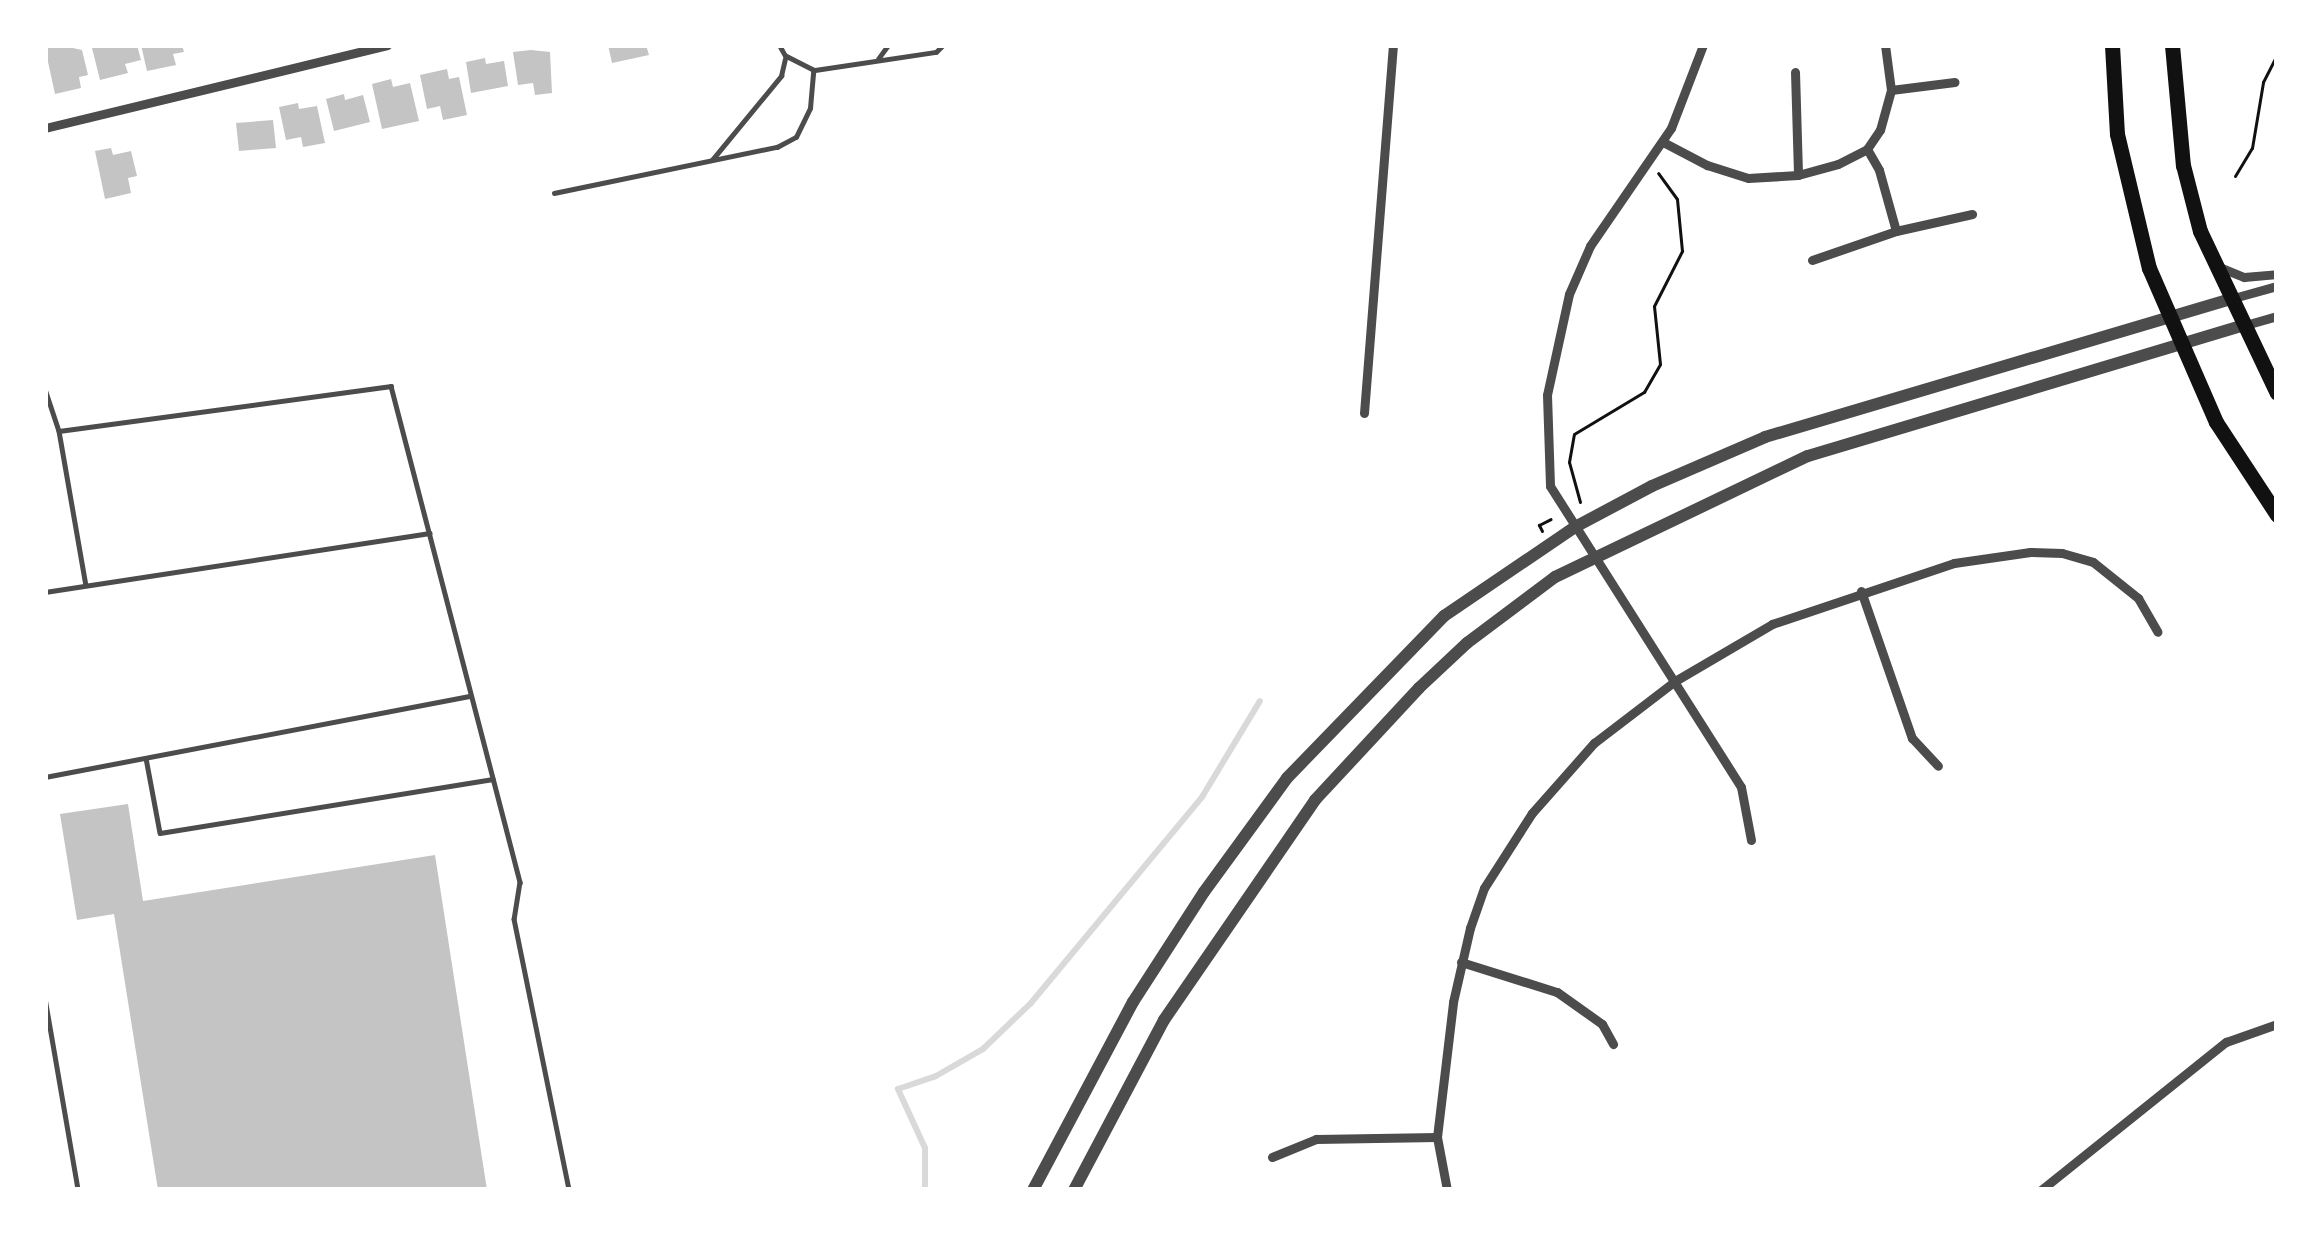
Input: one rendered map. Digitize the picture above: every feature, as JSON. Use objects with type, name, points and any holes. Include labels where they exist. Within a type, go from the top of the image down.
[{"type":"highway","points":[[2112,45],[2124,175],[2166,316],[2216,422],[2277,514]]},
{"type":"highway","points":[[2172,45],[2183,165],[2210,260],[2277,393]]},
{"type":"street","points":[[45,128],[387,45]]},
{"type":"street","points":[[1364,412],[1393,45]]},
{"type":"street","points":[[1703,45],[1664,142],[1590,246],[1569,294],[1553,350],[1547,395],[1550,486],[1741,787],[1751,840]]},
{"type":"street","points":[[1664,142],[1707,165],[1748,178],[1798,175],[1867,149],[1880,130],[1891,90],[1885,45]]},
{"type":"street","points":[[1795,72],[1798,175]]},
{"type":"street","points":[[1891,90],[1955,82]]},
{"type":"street","points":[[1867,149],[1880,170],[1896,231]]},
{"type":"street","points":[[1812,260],[1896,231],[1972,214]]},
{"type":"street","points":[[2210,260],[2238,276],[2277,274]]},
{"type":"street","points":[[1033,1190],[1133,1002],[1287,778],[1444,616],[1574,527],[1652,485],[1765,437],[2277,286]]},
{"type":"street","points":[[1074,1190],[1164,1020],[1315,800],[1467,644],[1555,577],[1808,456],[2277,316]]},
{"type":"street","points":[[1447,1190],[1437,1137],[1461,962],[1484,889],[1532,813],[1594,743],[1675,681],[1772,624],[1954,562],[2062,553],[2093,562],[2122,582],[2158,632]]},
{"type":"street","points":[[1861,591],[1912,738],[1938,766]]},
{"type":"street","points":[[1461,962],[1557,992],[1602,1024],[1612,1044]]},
{"type":"street","points":[[2041,1190],[2226,1042],[2277,1024]]},
{"type":"street","points":[[1272,1157],[1316,1139],[1437,1137]]},
{"type":"lane","points":[[779,45],[785,56],[813,70],[936,52],[943,45]]},
{"type":"lane","points":[[878,59],[887,45]]},
{"type":"lane","points":[[712,160],[782,76],[785,56]]},
{"type":"lane","points":[[554,193],[777,147],[796,137],[810,108],[813,70]]},
{"type":"lane","points":[[59,431],[388,384],[520,882],[514,919],[569,1190]]},
{"type":"lane","points":[[45,389],[59,431],[86,586]]},
{"type":"lane","points":[[45,592],[430,533]]},
{"type":"lane","points":[[45,777],[472,696]]},
{"type":"lane","points":[[146,758],[160,833],[494,779]]},
{"type":"lane","points":[[45,998],[78,1190]]},
{"type":"path","points":[[2235,176],[2252,148],[2264,82],[2277,54]]},
{"type":"path","points":[[1549,544],[1539,525],[1582,501],[1573,493],[1569,462],[1574,434],[1643,392],[1660,364],[1654,306],[1682,251],[1677,199],[1650,162]]},
{"type":"building","points":[[59,45],[82,50],[88,75],[79,77],[81,88],[55,94],[45,48]]},
{"type":"building","points":[[137,45],[141,60],[125,64],[128,73],[100,80],[92,48]]},
{"type":"building","points":[[141,45],[182,45],[184,52],[173,54],[176,65],[147,71]]},
{"type":"building","points":[[608,45],[646,45],[649,55],[612,63]]},
{"type":"building","points":[[513,52],[550,52],[552,93],[535,95],[533,83],[518,85]]},
{"type":"building","points":[[485,58],[486,64],[504,61],[508,86],[471,93],[466,62]]},
{"type":"building","points":[[447,69],[449,79],[459,77],[467,115],[443,120],[440,106],[427,109],[420,75]]},
{"type":"building","points":[[391,79],[393,87],[410,83],[419,121],[382,129],[372,84]]},
{"type":"building","points":[[344,94],[345,100],[363,95],[370,122],[334,131],[326,99]]},
{"type":"building","points":[[298,103],[299,109],[317,106],[325,143],[303,147],[301,137],[286,140],[279,107]]},
{"type":"building","points":[[273,120],[276,148],[239,151],[236,123]]},
{"type":"building","points":[[111,148],[113,155],[131,151],[137,176],[128,178],[131,193],[105,199],[95,151]]},
{"type":"building","points":[[128,804],[143,901],[435,855],[487,1190],[158,1190],[114,914],[77,920],[60,814]]},
{"type":"waterway","points":[[925,1190],[925,1148],[898,1089],[936,1076],[983,1049],[1031,1003],[1202,797],[1260,701]]}]
